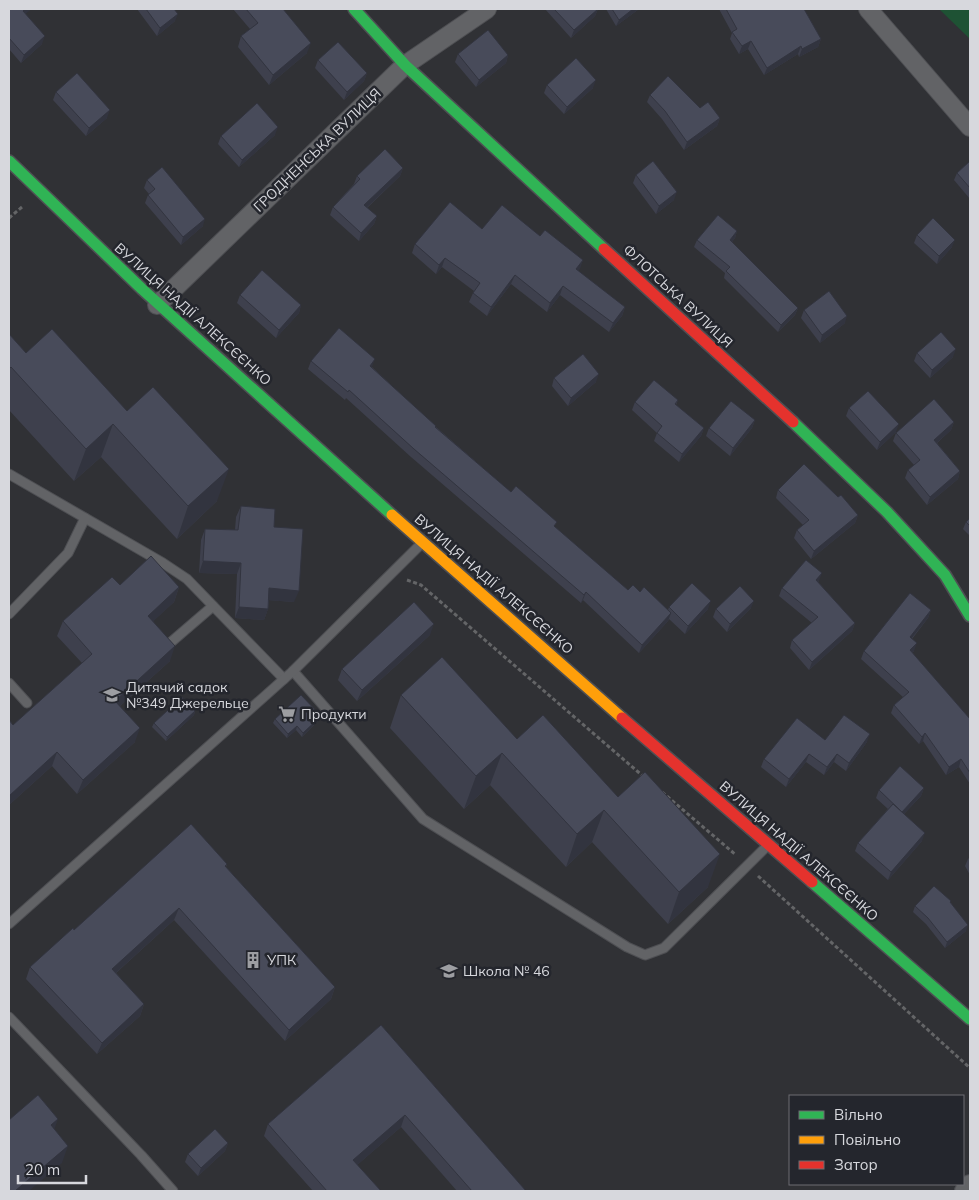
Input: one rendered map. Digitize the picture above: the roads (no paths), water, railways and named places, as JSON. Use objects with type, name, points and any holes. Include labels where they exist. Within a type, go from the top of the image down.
[{"type":"street","name":"ФЛОТСЬКА ВУЛИЦЯ","points":[[354,9],[405,65],[801,430],[887,512],[945,575],[970,616]]},
{"type":"street","name":"ГРОДНЕНСЬКА ВУЛИЦЯ","points":[[157,305],[405,65],[487,9]]},
{"type":"street","points":[[868,9],[970,127]]},
{"type":"street","name":"ВУЛИЦЯ НАДІЇ АЛЕКСЄЄНКО","points":[[9,161],[157,305],[423,542],[970,1019]]},
{"type":"street","points":[[964,1191],[970,1184]]},
{"type":"lane","points":[[9,474],[187,578],[284,679]]},
{"type":"lane","points":[[9,614],[68,553],[85,518]]},
{"type":"lane","points":[[9,924],[293,671],[423,542]]},
{"type":"lane","points":[[170,643],[213,606]]},
{"type":"lane","points":[[293,671],[423,818],[627,947],[645,955],[664,948],[768,844]]},
{"type":"lane","points":[[9,684],[27,703]]},
{"type":"lane","points":[[9,1017],[173,1191]]},
{"type":"place","name":"Дитячий садок №349 Джерельце","points":[[112,695]]},
{"type":"place","name":"Продукти","points":[[287,714]]},
{"type":"place","name":"УПК","points":[[253,960]]},
{"type":"place","name":"Школа № 46","points":[[449,971]]}]
